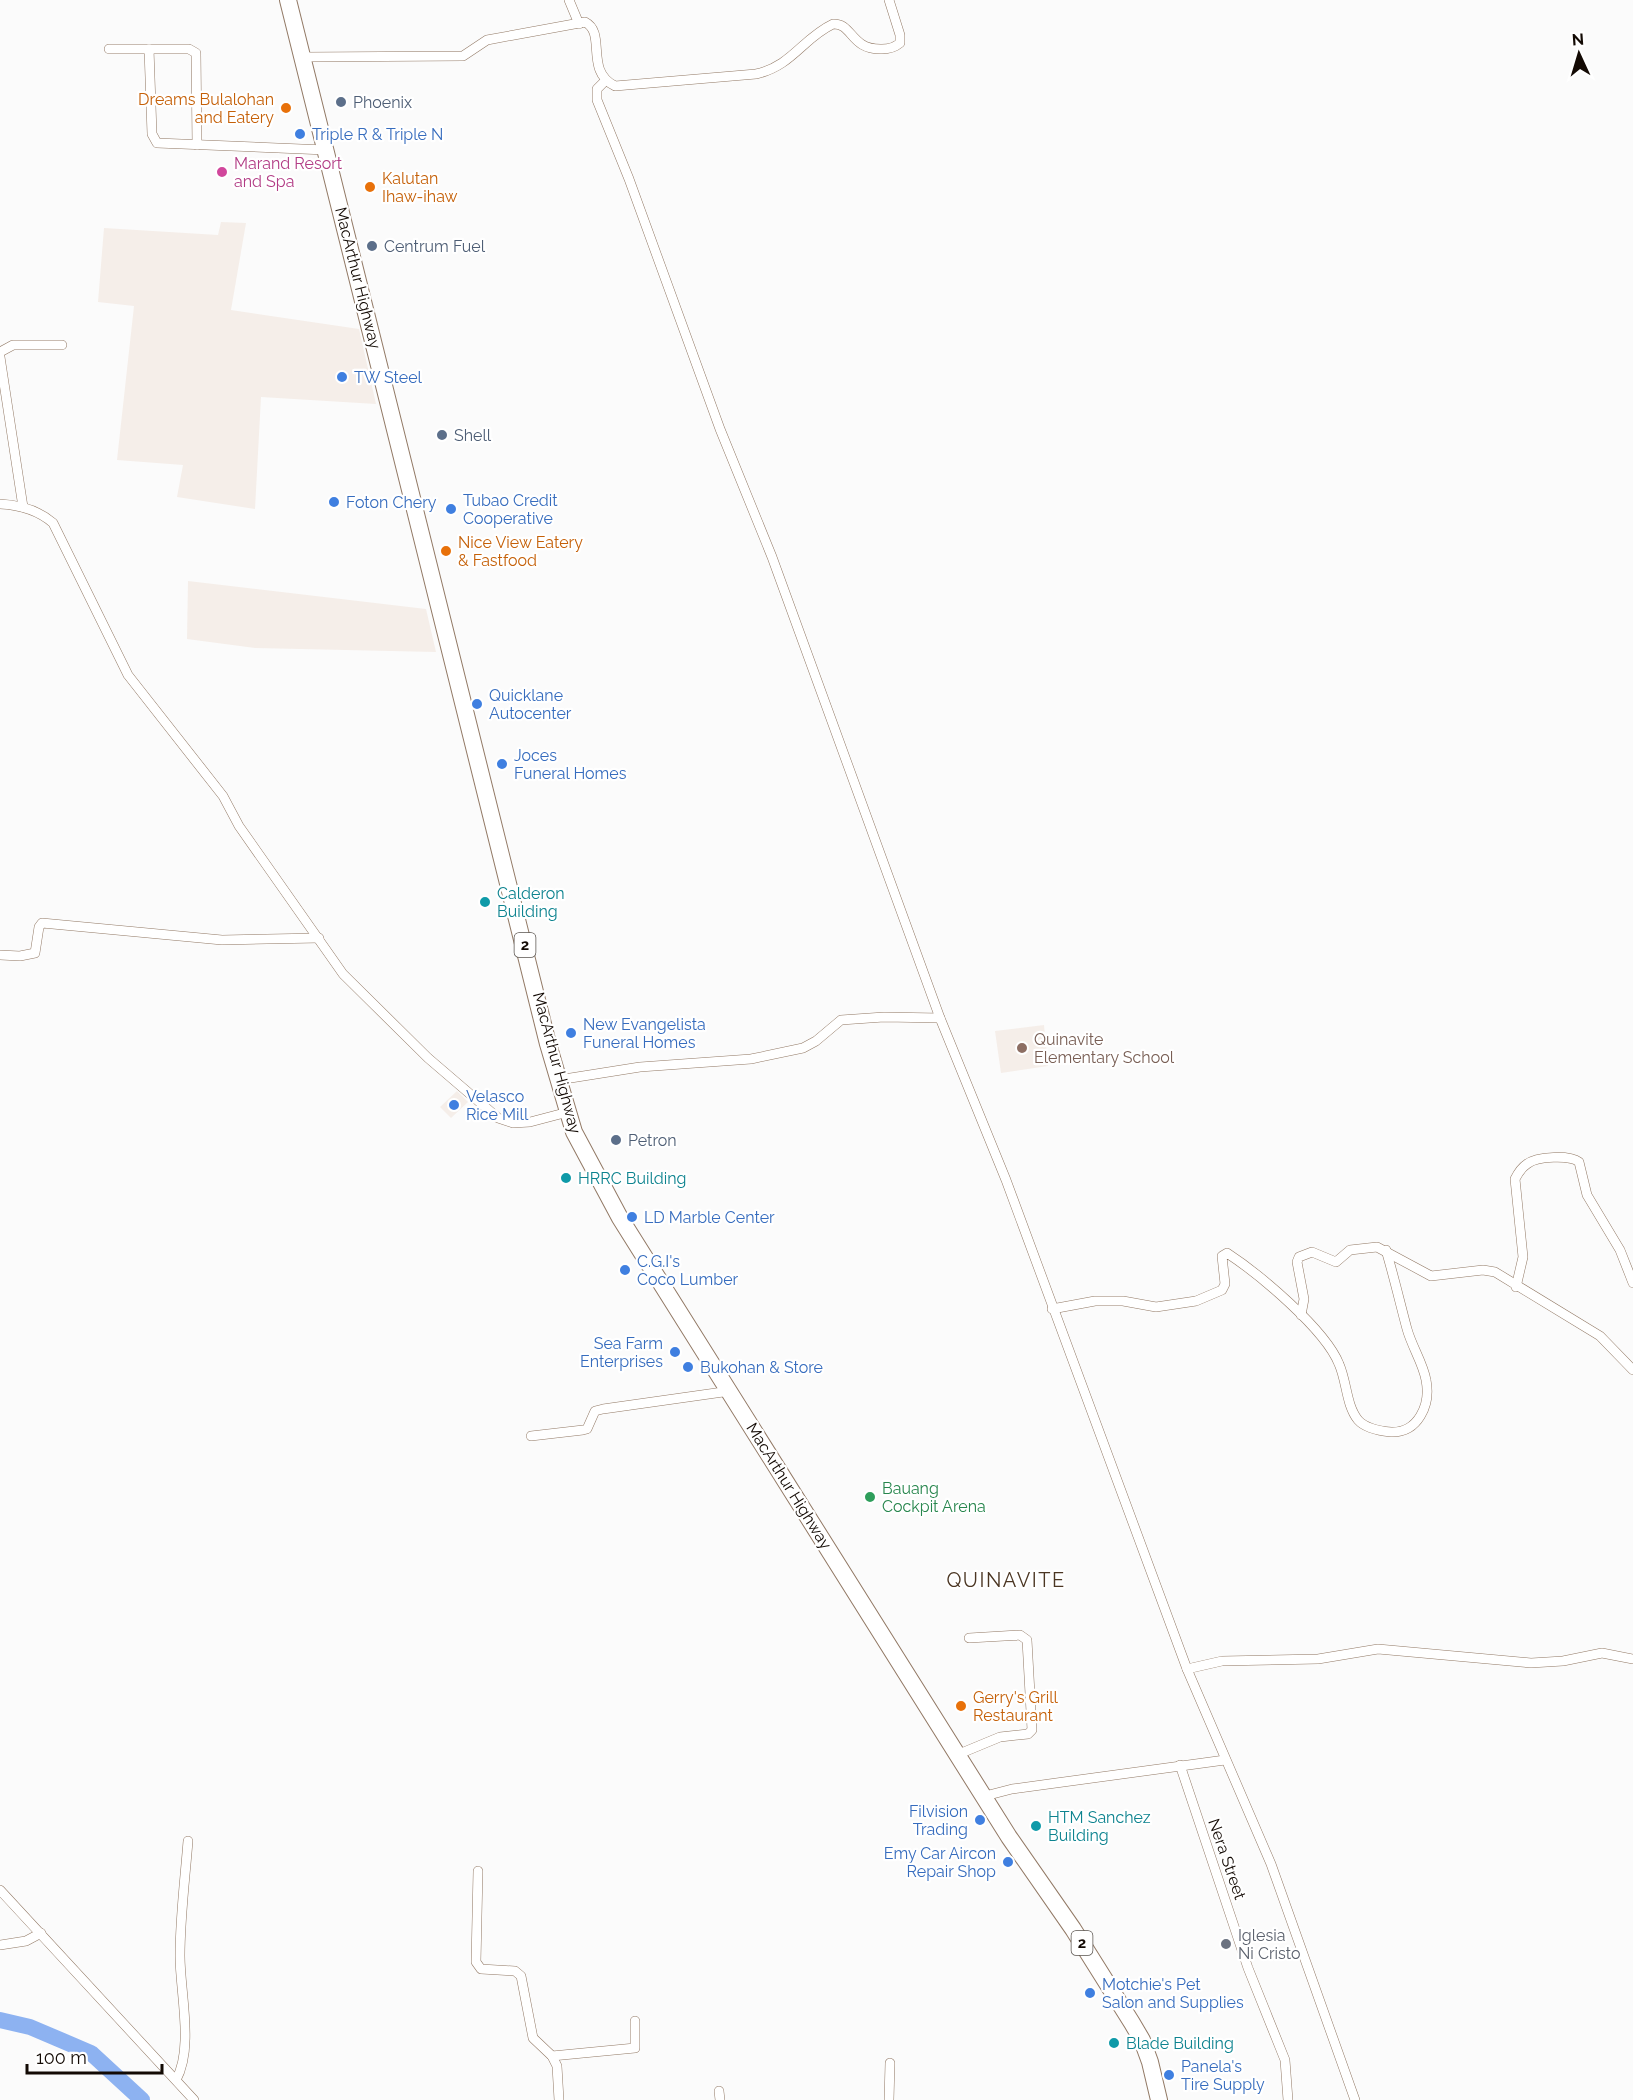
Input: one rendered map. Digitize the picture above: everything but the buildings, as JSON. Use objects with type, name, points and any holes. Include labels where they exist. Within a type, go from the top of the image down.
[{"type":"highway","name":"MacArthur Highway","points":[[288,0],[558,1080],[574,1132],[620,1218],[959,1754],[1009,1837],[1073,1929],[1142,2040],[1159,2100]]},
{"type":"street","points":[[569,0],[579,24]]},
{"type":"street","points":[[303,57],[463,56],[487,40],[587,22],[594,30],[598,69],[606,80],[621,87],[771,70],[787,62],[833,24],[843,26],[862,47],[887,49],[897,45],[901,39],[889,0]]},
{"type":"street","points":[[109,49],[189,49],[196,53],[197,145]]},
{"type":"street","points":[[149,49],[153,138],[161,144],[326,150]]},
{"type":"street","points":[[606,80],[597,89],[597,100],[629,179],[720,429],[818,678],[940,1018],[1005,1180],[1187,1669],[1271,1864],[1355,2100]]},
{"type":"street","points":[[0,352],[13,345],[62,345]]},
{"type":"street","points":[[0,357],[23,507]]},
{"type":"street","points":[[0,504],[23,507],[42,514],[53,523],[128,675],[223,796],[239,826],[343,974],[429,1058],[498,1118],[513,1123],[530,1122],[567,1112]]},
{"type":"street","points":[[0,955],[20,956],[35,953],[39,927],[42,923],[222,940],[319,938]]},
{"type":"street","points":[[558,1080],[640,1067],[751,1059],[803,1048],[816,1041],[841,1020],[884,1017],[940,1018]]},
{"type":"street","points":[[1516,1287],[1523,1257],[1515,1179],[1520,1171],[1533,1160],[1571,1158],[1579,1162],[1587,1195],[1620,1250],[1633,1283]]},
{"type":"street","points":[[1301,1314],[1304,1299],[1297,1262],[1299,1257],[1312,1252],[1336,1262],[1358,1247],[1377,1246],[1431,1276],[1484,1270],[1495,1272],[1516,1287],[1600,1336],[1633,1370]]},
{"type":"street","points":[[1052,1309],[1095,1301],[1123,1301],[1156,1307],[1196,1301],[1222,1290],[1225,1284],[1222,1256],[1225,1253],[1301,1314],[1334,1354],[1352,1408],[1359,1421],[1382,1432],[1398,1432],[1412,1427],[1420,1419],[1425,1402],[1426,1379],[1410,1339],[1386,1250]]},
{"type":"street","points":[[531,1436],[587,1429],[595,1411],[603,1409],[730,1391]]},
{"type":"street","points":[[959,1754],[1000,1737],[1028,1734],[1032,1730],[1027,1640],[1020,1635],[969,1638]]},
{"type":"street","points":[[1187,1669],[1222,1661],[1318,1659],[1378,1649],[1531,1663],[1563,1661],[1602,1653],[1633,1659]]},
{"type":"street","points":[[985,1796],[1012,1789],[1225,1760]]},
{"type":"street","name":"Nera Street","points":[[1180,1765],[1248,1968],[1285,2060],[1288,2100]]},
{"type":"street","points":[[176,2080],[182,2067],[184,2038],[180,1938],[188,1841]]},
{"type":"street","points":[[477,1871],[477,1962],[481,1969],[515,1971],[521,1976],[533,2038],[552,2056],[557,2066],[559,2100]]},
{"type":"street","points":[[0,1890],[194,2100]]},
{"type":"street","points":[[0,1945],[26,1941],[41,1933]]},
{"type":"street","points":[[552,2056],[634,2048],[635,2021]]},
{"type":"street","points":[[889,2100],[890,2062]]},
{"type":"shaded area","points":[[221,222],[246,223],[231,310],[359,329],[376,404],[261,397],[255,509],[177,497],[183,465],[117,460],[134,306],[98,302],[104,228],[218,235]]},
{"type":"shaded area","points":[[188,581],[426,609],[436,652],[255,648],[187,639]]},
{"type":"shaded area","name":"Quinavite Elementary School","points":[[1044,1025],[1048,1066],[1001,1073],[995,1031]]},
{"type":"shaded area","name":"Velasco Rice Mill","points":[[457,1091],[468,1102],[451,1118],[440,1107]]},
{"type":"waterway","points":[[0,2020],[30,2027],[91,2053],[142,2100]]},
{"type":"place","name":"Phoenix","points":[[341,102]]},
{"type":"place","name":"Dreams Bulalohan and Eatery","points":[[286,108]]},
{"type":"place","name":"Triple R & Triple N","points":[[300,134]]},
{"type":"place","name":"Marand Resort and Spa","points":[[222,172]]},
{"type":"place","name":"Kalutan Ihaw-ihaw","points":[[370,187]]},
{"type":"place","name":"Centrum Fuel","points":[[372,246]]},
{"type":"place","name":"TW Steel","points":[[342,377]]},
{"type":"place","name":"Shell","points":[[442,435]]},
{"type":"place","name":"Foton Chery","points":[[334,502]]},
{"type":"place","name":"Tubao Credit Cooperative","points":[[451,509]]},
{"type":"place","name":"Nice View Eatery & Fastfood","points":[[446,551]]},
{"type":"place","name":"Quicklane Autocenter","points":[[477,704]]},
{"type":"place","name":"Joces Funeral Homes","points":[[502,764]]},
{"type":"place","name":"Calderon Building","points":[[485,902]]},
{"type":"place","name":"New Evangelista Funeral Homes","points":[[571,1033]]},
{"type":"place","name":"Quinavite Elementary School","points":[[1022,1048]]},
{"type":"place","name":"Velasco Rice Mill","points":[[454,1105]]},
{"type":"place","name":"Petron","points":[[616,1140]]},
{"type":"place","name":"HRRC Building","points":[[566,1178]]},
{"type":"place","name":"LD Marble Center","points":[[632,1217]]},
{"type":"place","name":"C.G.I's Coco Lumber","points":[[625,1270]]},
{"type":"place","name":"Sea Farm Enterprises","points":[[675,1352]]},
{"type":"place","name":"Bukohan & Store","points":[[688,1367]]},
{"type":"place","name":"Bauang Cockpit Arena","points":[[870,1497]]},
{"type":"place","name":"Gerry's Grill Restaurant","points":[[961,1706]]},
{"type":"place","name":"Filvision Trading","points":[[980,1820]]},
{"type":"place","name":"HTM Sanchez Building","points":[[1036,1826]]},
{"type":"place","name":"Emy Car Aircon Repair Shop","points":[[1008,1862]]},
{"type":"place","name":"Iglesia Ni Cristo","points":[[1226,1944]]},
{"type":"place","name":"Motchie's Pet Salon and Supplies","points":[[1090,1993]]},
{"type":"place","name":"Blade Building","points":[[1114,2043]]},
{"type":"place","name":"Panela's Tire Supply","points":[[1169,2075]]},
{"type":"district","name":"QUINAVITE","points":[[1006,1580]]}]
